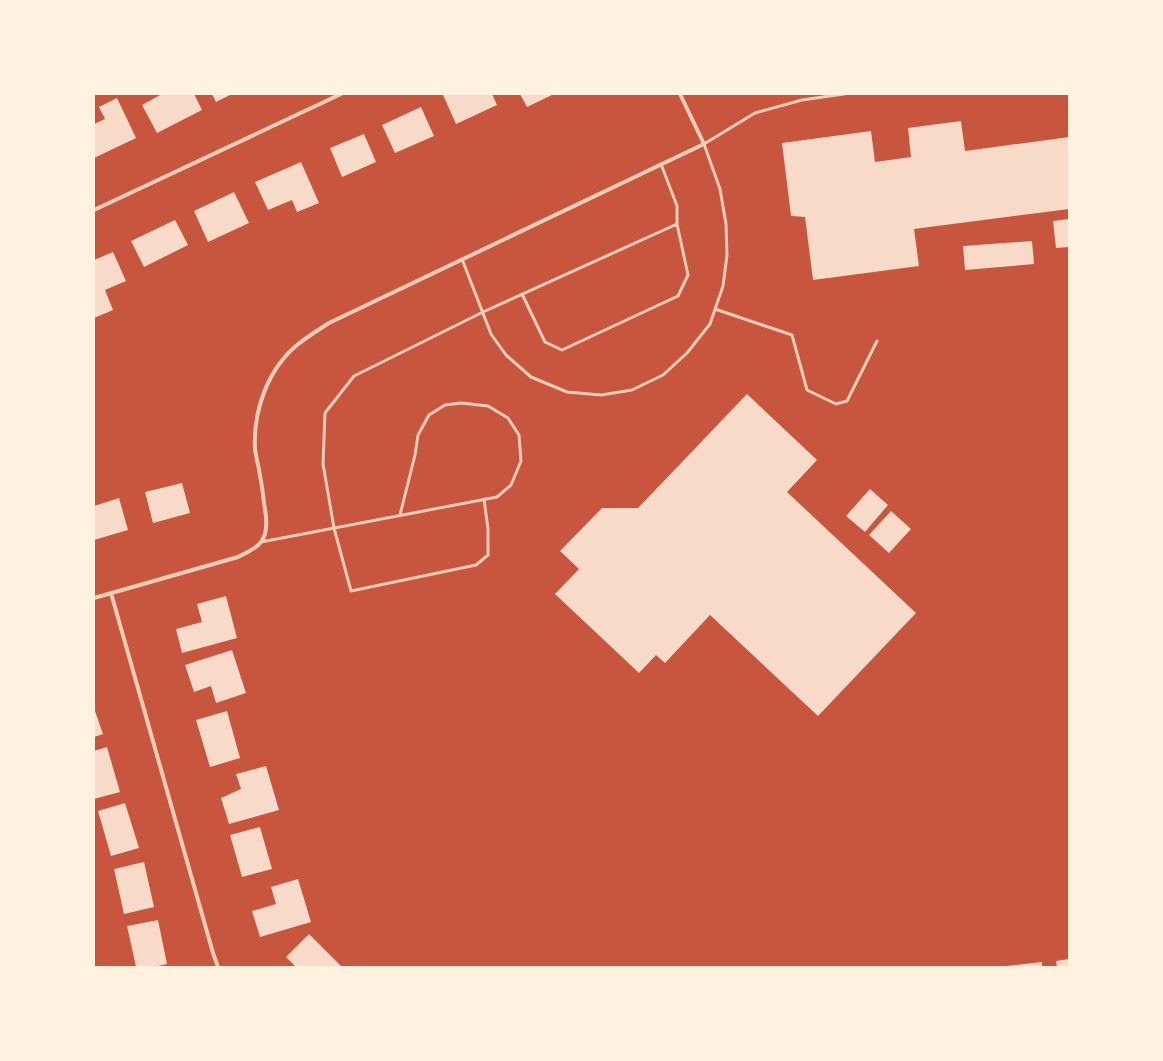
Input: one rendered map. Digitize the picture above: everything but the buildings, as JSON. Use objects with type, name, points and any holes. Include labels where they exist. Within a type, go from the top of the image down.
[{"type":"street","points":[[94,210],[341,94]]},
{"type":"street","points":[[94,598],[238,557],[254,548],[261,542],[264,535],[266,518],[255,451],[254,435],[256,423],[262,397],[270,378],[295,346],[329,323],[704,144],[680,94]]},
{"type":"street","points":[[111,593],[218,967]]},
{"type":"lane","points":[[462,259],[491,334],[506,355],[531,377],[567,392],[601,394],[632,390],[663,375],[687,353],[710,324],[723,286],[727,255],[726,224],[720,189],[704,144],[755,114],[802,100],[844,94]]},
{"type":"lane","points":[[522,294],[545,342],[562,350],[678,296],[688,275],[676,224],[677,206],[661,164]]},
{"type":"lane","points":[[484,499],[488,529],[488,555],[476,565],[350,591],[334,528],[323,464],[325,413],[354,376],[483,312],[676,224]]},
{"type":"lane","points":[[715,309],[792,335],[807,390],[836,404],[847,401],[878,341]]},
{"type":"lane","points":[[261,542],[484,499],[497,496],[511,485],[521,461],[519,435],[508,418],[488,406],[461,403],[445,404],[429,415],[418,435],[415,455],[400,515]]}]
